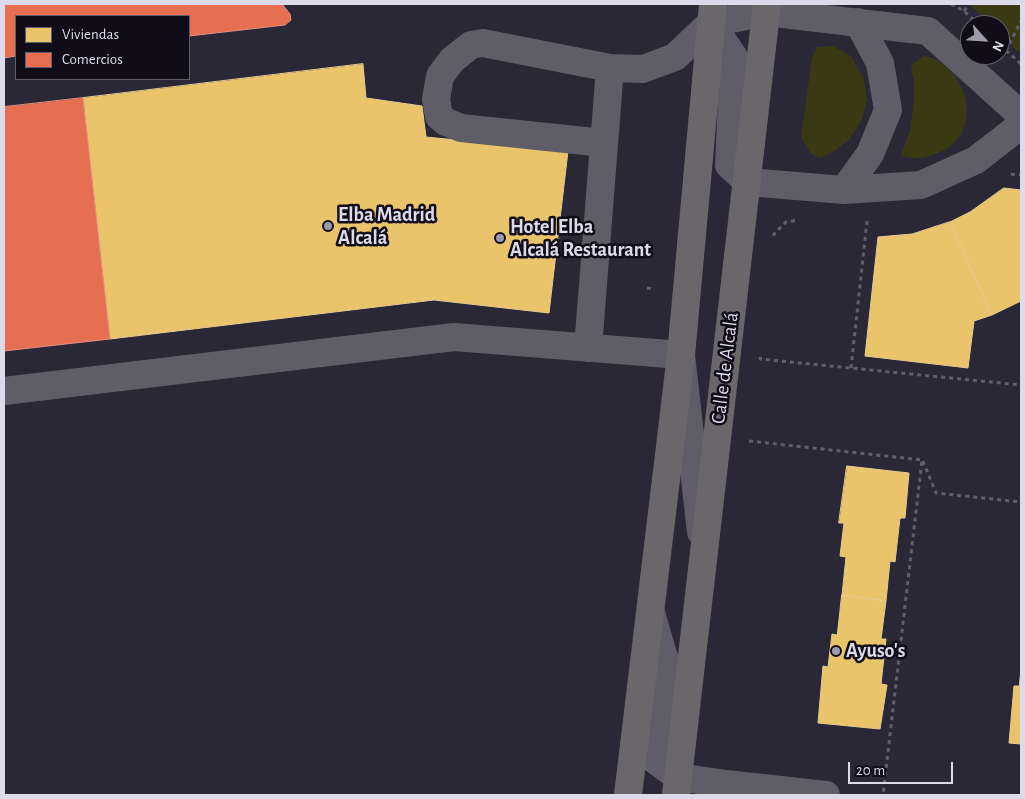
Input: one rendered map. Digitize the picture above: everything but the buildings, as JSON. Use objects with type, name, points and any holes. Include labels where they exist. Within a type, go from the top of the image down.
[{"type":"main road","name":"Calle de Alcalá","points":[[677,786],[767,8]]},
{"type":"main road","name":"Calle de Alcalá","points":[[628,795],[681,355],[712,14]]},
{"type":"street","points":[[604,143],[461,128],[446,122],[439,116],[436,99],[440,76],[452,60],[470,46],[482,43],[610,68],[643,69],[675,57],[712,14],[767,8],[928,32],[1021,115]]},
{"type":"street","points":[[712,14],[734,57],[729,165],[748,182],[844,190],[922,185],[976,160],[1021,125]]},
{"type":"street","points":[[844,190],[870,154],[888,110],[880,63],[858,22]]},
{"type":"street","points":[[588,348],[610,68]]},
{"type":"street","points":[[4,391],[454,337],[681,355]]},
{"type":"street","name":"Calle de Alcalá","points":[[681,355],[703,554]]},
{"type":"street","name":"Calle de Alcalá","points":[[651,613],[667,668],[655,760],[677,786]]},
{"type":"street","points":[[677,786],[726,784],[826,795]]},
{"type":"path","points":[[951,4],[964,10],[969,15]]},
{"type":"path","points":[[964,10],[969,4]]},
{"type":"path","points":[[1010,43],[1021,21]]},
{"type":"path","points":[[1010,54],[1021,64]]},
{"type":"path","points":[[1006,174],[1021,175]]},
{"type":"path","points":[[774,241],[774,234],[786,222],[805,219]]},
{"type":"path","points":[[859,220],[874,221]]},
{"type":"path","points":[[851,368],[867,221]]},
{"type":"path","points":[[761,349],[760,359],[1021,385]]},
{"type":"path","points":[[717,437],[922,460]]},
{"type":"path","points":[[922,460],[936,493],[1021,502]]},
{"type":"path","points":[[883,795],[922,460]]},
{"type":"shaded area","points":[[969,4],[1021,4],[1021,52],[1017,51],[1010,44],[1010,15],[981,15]]},
{"type":"shaded area","points":[[833,46],[851,56],[864,79],[867,100],[862,120],[850,139],[834,151],[820,158],[811,154],[801,137],[812,58],[817,47]]},
{"type":"shaded area","points":[[924,56],[937,61],[949,69],[958,80],[964,93],[967,107],[966,121],[961,134],[948,148],[927,157],[905,157],[901,155],[910,130],[914,103],[914,80],[911,70],[913,64]]},
{"type":"place","name":"Elba Madrid Alcalá","points":[[328,226]]},
{"type":"place","name":"Hotel Elba Alcalá Restaurant","points":[[500,238]]},
{"type":"place","name":"Ayuso's","points":[[836,651]]}]
